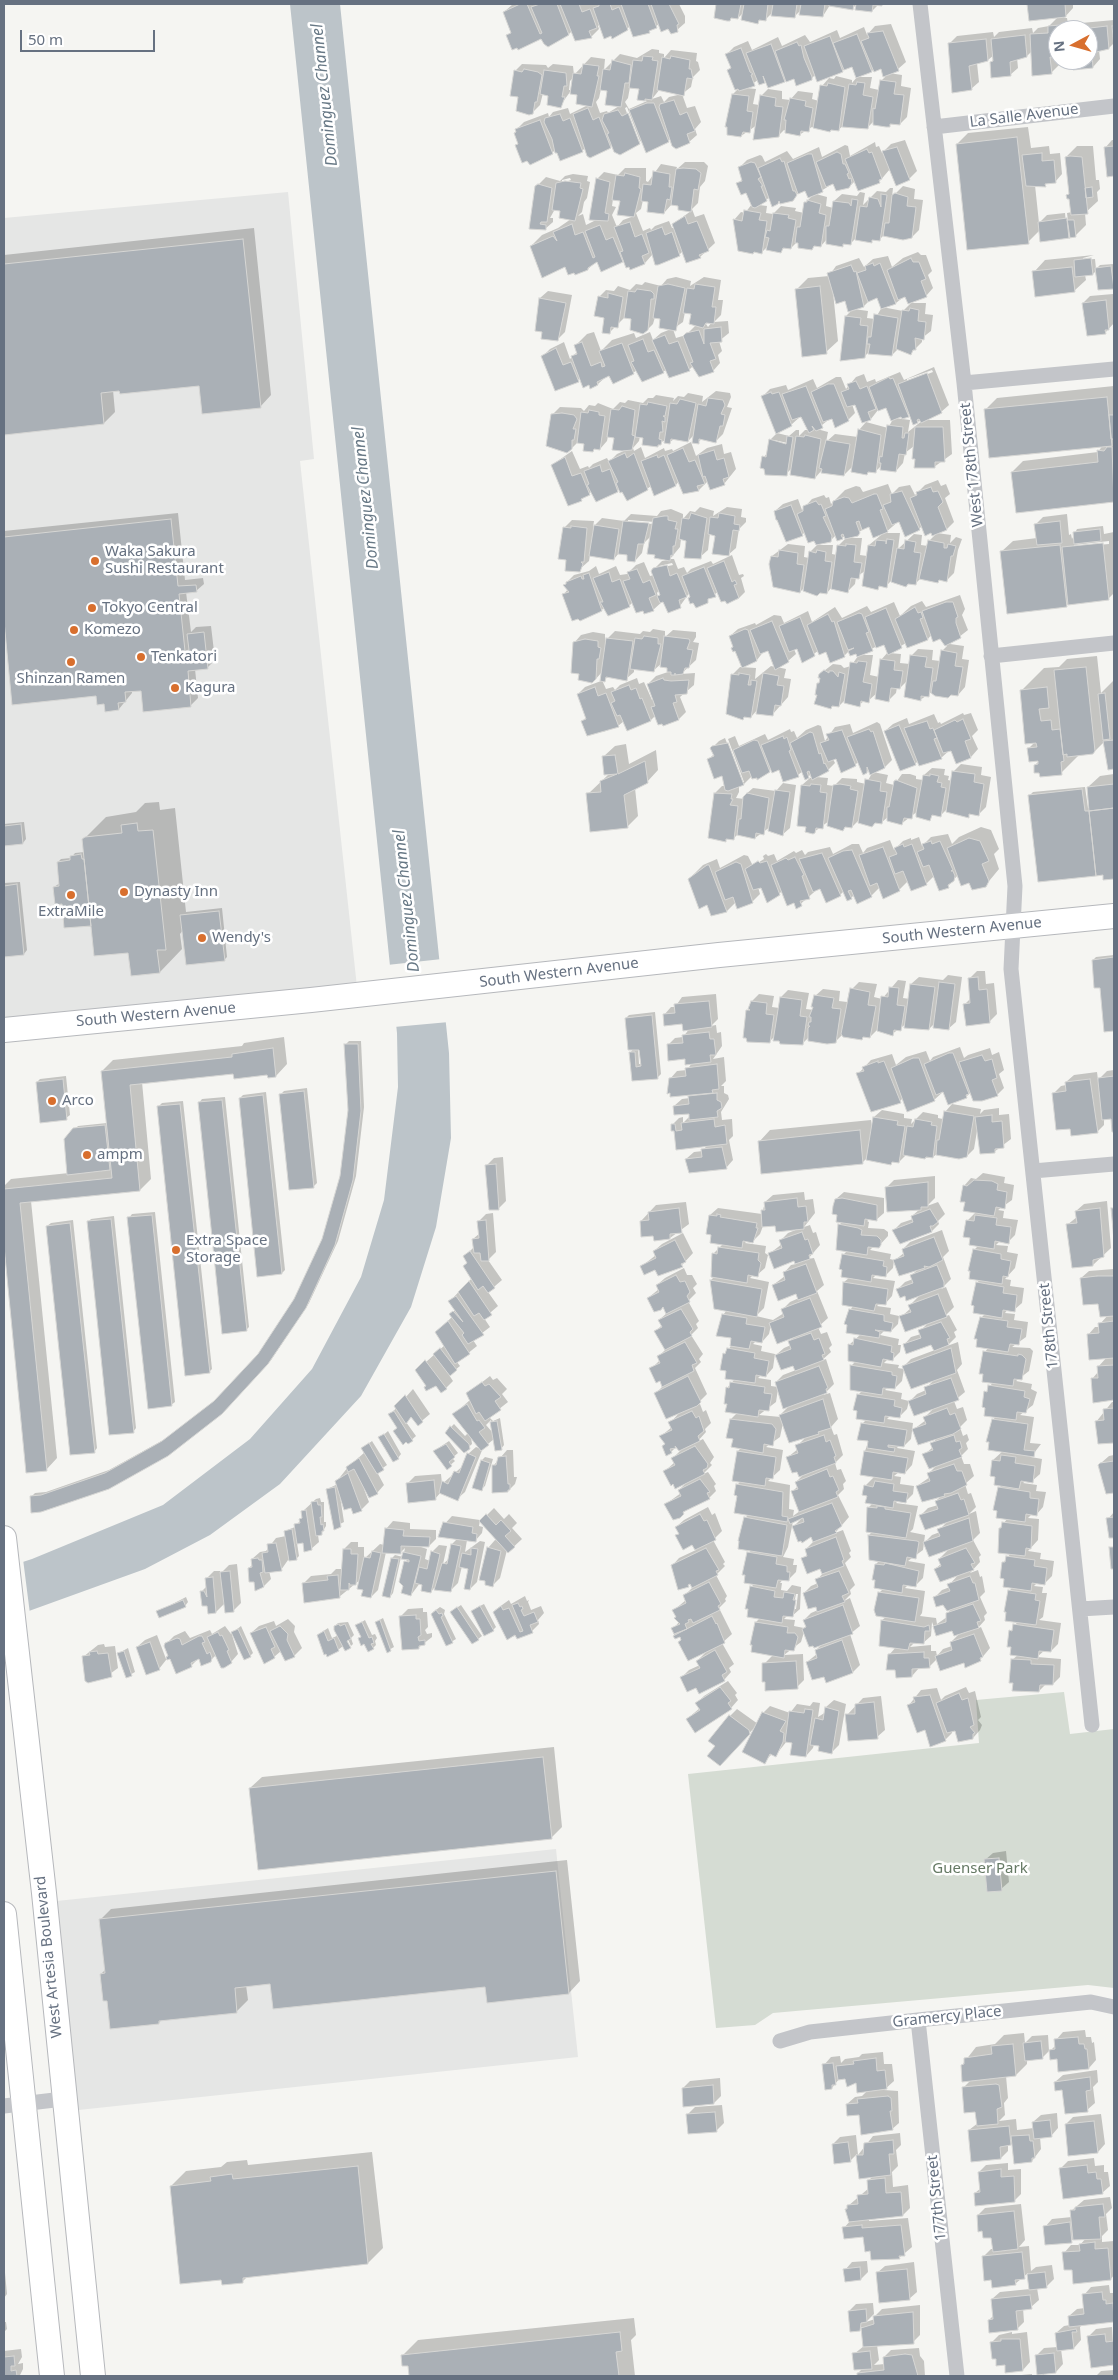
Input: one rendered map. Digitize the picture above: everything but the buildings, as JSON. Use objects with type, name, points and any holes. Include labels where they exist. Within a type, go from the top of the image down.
[{"type":"main road","name":"South Western Avenue","points":[[4,1030],[1114,916]]},
{"type":"main road","name":"West Artesia Boulevard","points":[[4,1540],[93,2376]]},
{"type":"main road","points":[[4,1914],[14,2105],[52,2376]]},
{"type":"street","name":"West 178th Street","points":[[920,4],[964,383],[1015,886],[1012,927]]},
{"type":"street","name":"La Salle Avenue","points":[[934,127],[1114,106]]},
{"type":"street","points":[[964,383],[1114,369]]},
{"type":"street","points":[[991,656],[1114,643]]},
{"type":"street","name":"178th Street","points":[[1012,927],[1011,971],[1092,1725]]},
{"type":"street","points":[[1033,1171],[1114,1164]]},
{"type":"street","points":[[1080,1609],[1114,1607]]},
{"type":"street","name":"Gramercy Place","points":[[780,2041],[810,2032],[1091,2002],[1114,2007]]},
{"type":"street","name":"177th Street","points":[[918,2020],[957,2376]]},
{"type":"street","points":[[14,2105],[63,2099]]},
{"type":"shaded area","points":[[288,192],[314,459],[300,461],[357,987],[4,1024],[4,218]]},
{"type":"shaded area","points":[[556,1849],[578,2057],[69,2111],[47,1902]]},
{"type":"green space","name":"Guenser Park","points":[[1064,1692],[1070,1734],[1114,1729],[1114,1988],[1088,1985],[773,2013],[755,2025],[716,2028],[688,1774],[979,1743],[976,1700]]},
{"type":"water","name":"Dominguez Channel","points":[[290,4],[340,4],[449,1053],[451,1138],[436,1227],[411,1307],[361,1396],[280,1484],[210,1535],[145,1569],[4,1620],[4,1568],[32,1559],[163,1505],[250,1439],[312,1369],[361,1277],[384,1200],[398,1087],[397,1033]]},
{"type":"pier","points":[[442,959],[449,1022],[394,1027],[387,965]]},
{"type":"pier","points":[[23,1559],[30,1614],[4,1622],[4,1565]]},
{"type":"place","name":"Waka Sakura Sushi Restaurant","points":[[95,561]]},
{"type":"place","name":"Tokyo Central","points":[[92,608]]},
{"type":"place","name":"Komezo","points":[[74,630]]},
{"type":"place","name":"Tenkatori","points":[[141,657]]},
{"type":"place","name":"Shinzan Ramen","points":[[71,662]]},
{"type":"place","name":"Kagura","points":[[175,688]]},
{"type":"place","name":"Dynasty Inn","points":[[124,892]]},
{"type":"place","name":"ExtraMile","points":[[71,895]]},
{"type":"place","name":"Wendy's","points":[[202,938]]},
{"type":"place","name":"Arco","points":[[52,1101]]},
{"type":"place","name":"ampm","points":[[87,1155]]},
{"type":"place","name":"Extra Space Storage","points":[[176,1250]]}]
